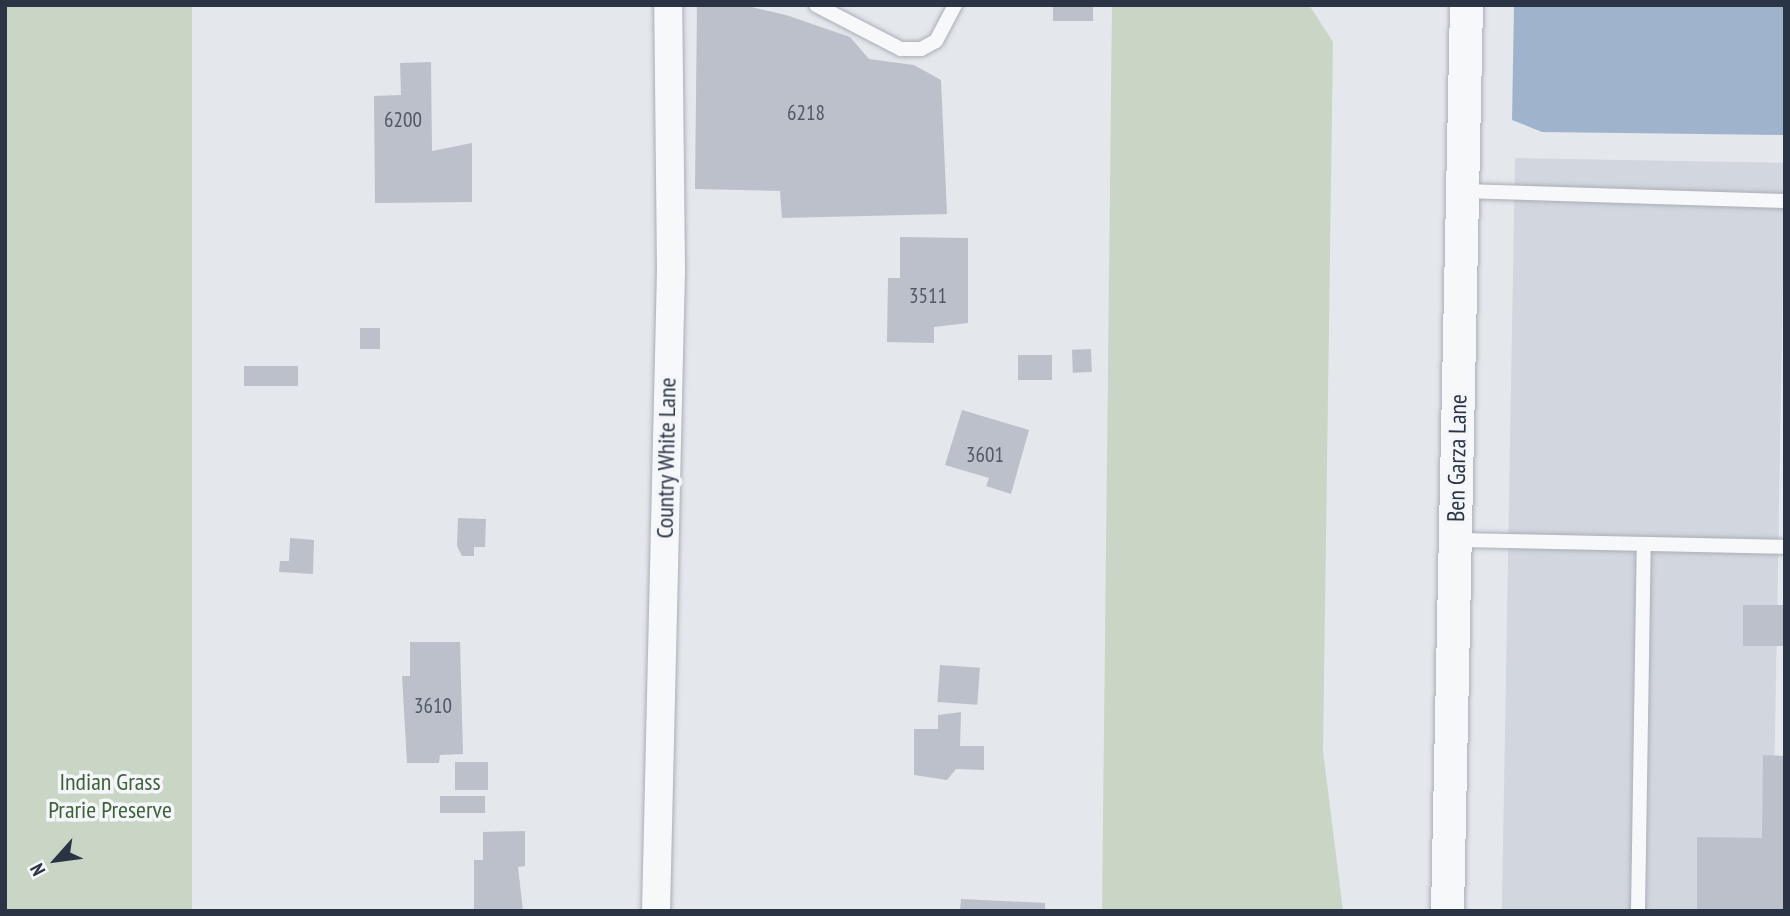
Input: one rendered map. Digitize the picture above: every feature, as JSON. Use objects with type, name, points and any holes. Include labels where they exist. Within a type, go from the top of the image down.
[{"type":"street","name":"Country White Lane","points":[[656,911],[671,271],[668,5]]},
{"type":"street","name":"Ben Garza Lane","points":[[1447,911],[1466,5]]},
{"type":"lane","points":[[816,5],[901,49],[921,49],[936,41],[955,5]]},
{"type":"lane","points":[[1463,191],[1785,201]]},
{"type":"lane","points":[[1455,540],[1785,547]]},
{"type":"lane","points":[[1638,911],[1644,546]]},
{"type":"shaded area","points":[[1515,158],[1785,163],[1772,911],[1502,911]]},
{"type":"green space","name":"Indian Grass Prarie Preserve","points":[[5,5],[192,5],[192,911],[5,911]]},
{"type":"green space","points":[[1112,5],[1309,5],[1333,42],[1323,751],[1343,911],[1102,911]]},
{"type":"water","points":[[1514,5],[1785,5],[1785,135],[1542,132],[1512,120]]},
{"type":"building","points":[[697,5],[743,5],[786,15],[850,37],[869,59],[914,65],[941,80],[947,214],[782,218],[780,191],[695,189]]},
{"type":"building","points":[[1053,5],[1093,5],[1093,21],[1053,21]]},
{"type":"building","points":[[431,62],[432,151],[472,143],[472,202],[375,203],[374,96],[401,95],[400,63]]},
{"type":"building","points":[[900,237],[968,238],[968,323],[934,327],[934,343],[887,342],[888,278],[900,278]]},
{"type":"building","points":[[360,328],[380,328],[380,349],[360,349]]},
{"type":"building","points":[[1091,349],[1092,372],[1073,373],[1072,350]]},
{"type":"building","points":[[1018,355],[1052,355],[1052,380],[1018,380]]},
{"type":"building","points":[[244,366],[298,366],[298,386],[244,386]]},
{"type":"building","points":[[962,410],[1029,430],[1011,494],[986,486],[989,478],[945,465]]},
{"type":"building","points":[[458,518],[486,519],[485,547],[474,547],[474,556],[462,556],[457,546]]},
{"type":"building","points":[[290,538],[314,540],[313,574],[279,572],[280,561],[289,561]]},
{"type":"building","points":[[1743,605],[1785,605],[1785,646],[1743,646]]},
{"type":"building","points":[[410,642],[460,642],[463,754],[440,755],[439,763],[407,763],[402,676],[410,676]]},
{"type":"building","points":[[940,665],[980,668],[977,705],[937,702]]},
{"type":"building","points":[[961,712],[960,746],[984,746],[984,770],[956,769],[947,780],[914,775],[914,729],[938,729],[938,715]]},
{"type":"building","points":[[1763,755],[1785,756],[1785,911],[1697,910],[1697,837],[1762,838]]},
{"type":"building","points":[[455,762],[488,762],[488,790],[455,790]]},
{"type":"building","points":[[440,796],[485,796],[485,813],[440,813]]},
{"type":"building","points":[[525,831],[525,866],[518,867],[523,911],[474,911],[474,860],[483,860],[483,832]]},
{"type":"building","points":[[961,899],[1045,903],[1045,911],[960,911]]}]
